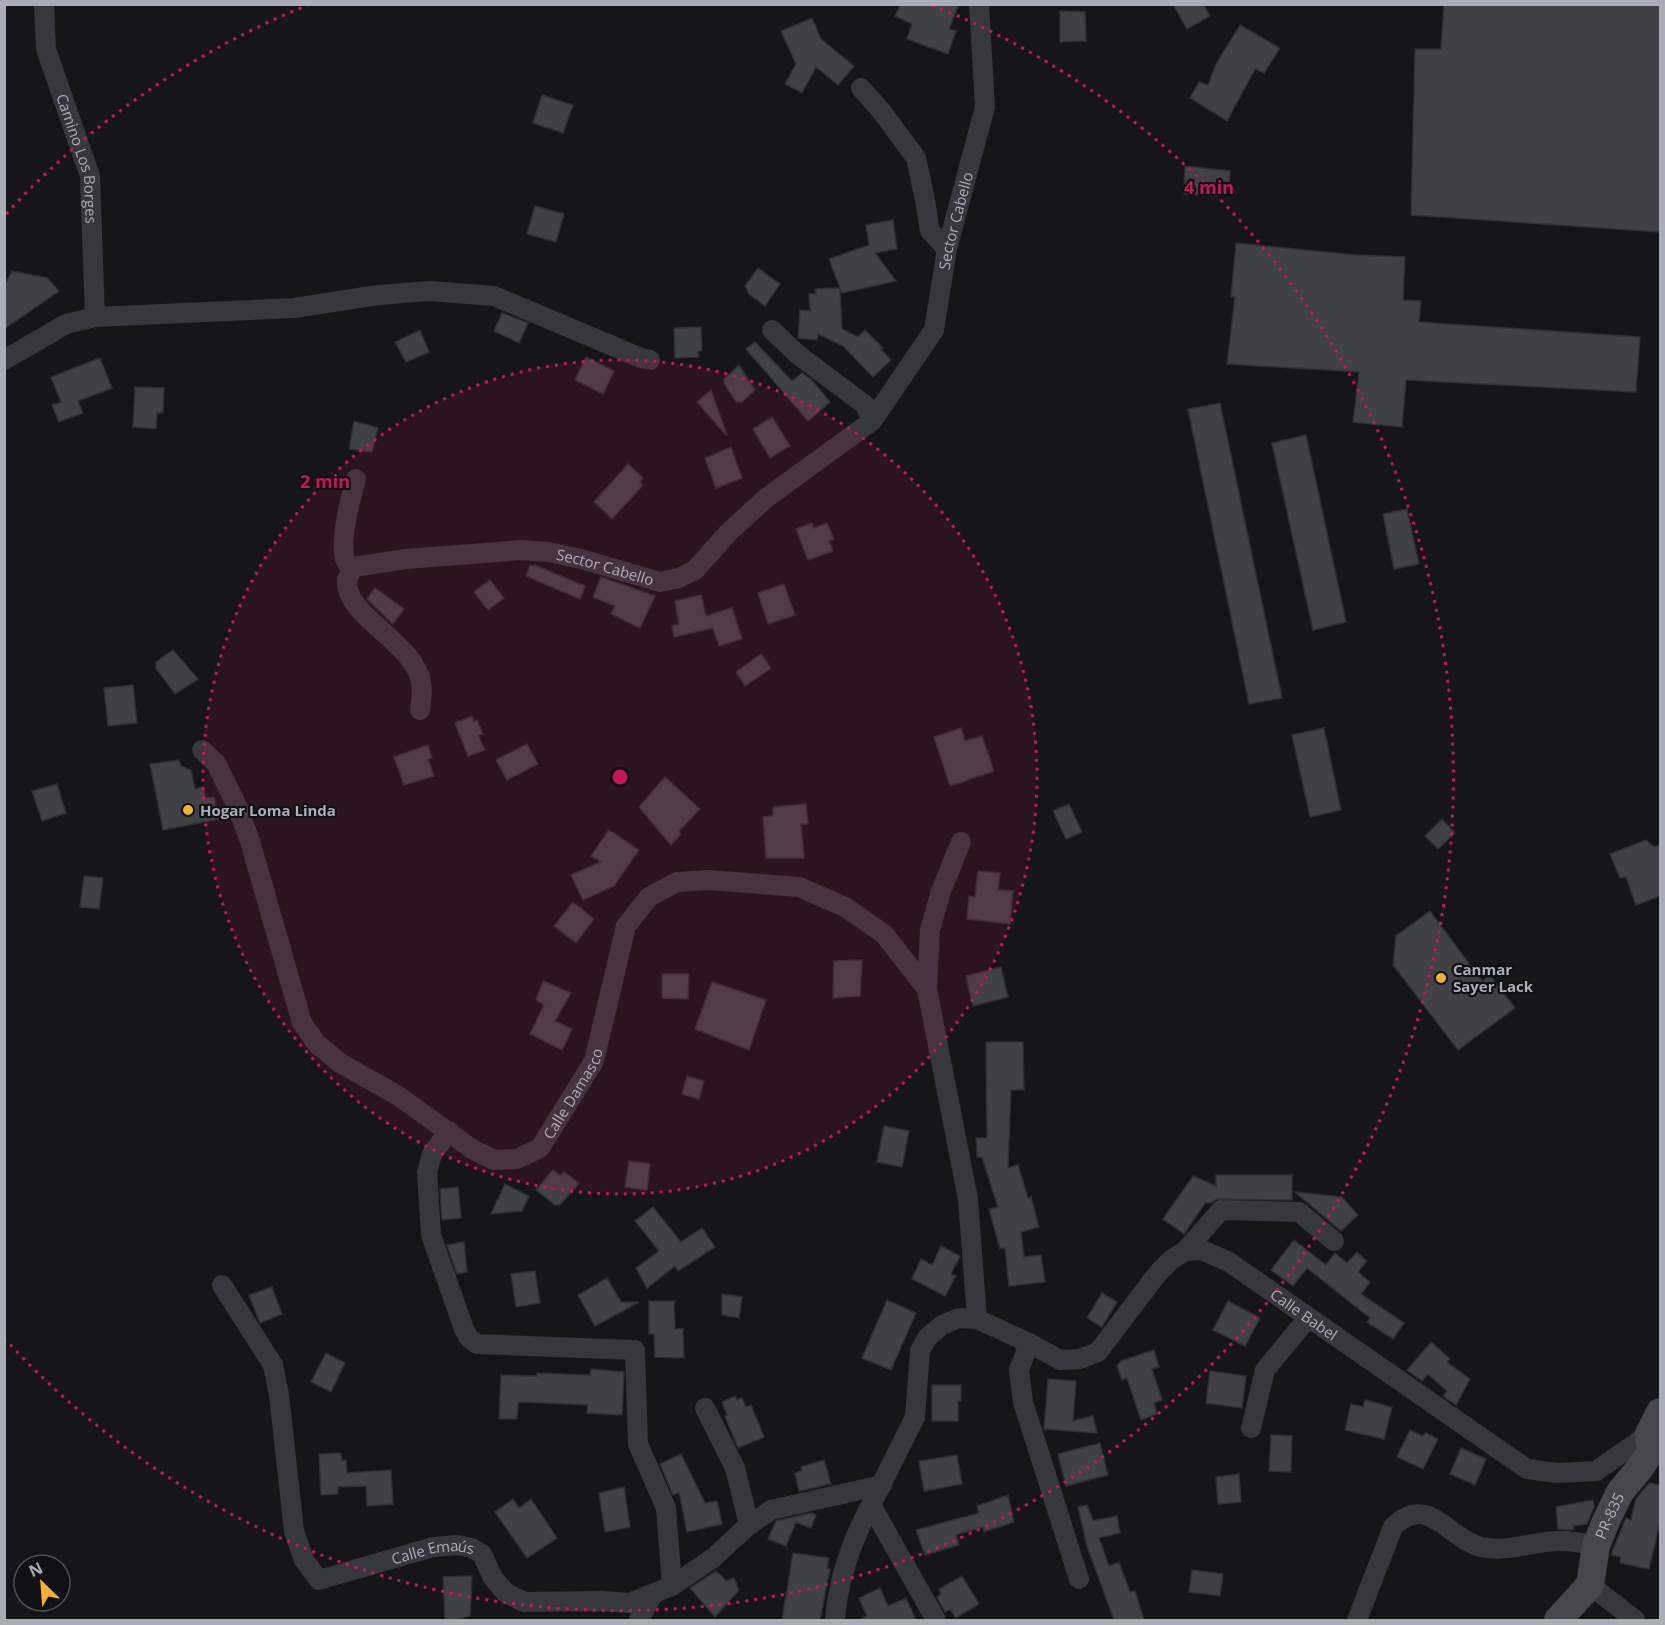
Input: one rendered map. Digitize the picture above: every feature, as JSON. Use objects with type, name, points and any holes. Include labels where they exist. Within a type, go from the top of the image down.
[{"type":"street","name":"Camino Los Borges","points":[[44,4],[46,50],[90,176],[95,317]]},
{"type":"street","name":"Sector Cabello","points":[[353,567],[406,559],[522,550],[549,552],[581,559],[660,582],[679,578],[695,570],[728,532],[765,499],[872,421],[934,330],[947,249],[985,107],[979,4]]},
{"type":"street","points":[[861,88],[882,112],[915,158],[926,200],[930,231],[947,249]]},
{"type":"street","points":[[4,360],[66,324],[95,317],[294,308],[378,295],[430,291],[494,296],[650,360]]},
{"type":"street","points":[[772,330],[797,354],[865,405],[872,421]]},
{"type":"street","points":[[356,479],[347,514],[344,546],[346,560],[353,567],[347,581],[358,609],[393,639],[408,656],[421,682],[420,710]]},
{"type":"street","name":"Calle Damasco","points":[[202,750],[216,763],[237,806],[250,841],[302,1023],[317,1044],[340,1063],[397,1095],[472,1149],[494,1160],[517,1159],[540,1148],[594,1061],[626,926],[649,897],[677,882],[709,880],[799,887],[845,907],[884,934],[927,988]]},
{"type":"street","name":"Calle Damasco","points":[[961,842],[941,891],[930,930],[927,988],[968,1199],[977,1319]]},
{"type":"street","points":[[449,1131],[432,1154],[427,1172],[431,1235],[469,1338],[477,1344],[635,1350],[638,1444],[666,1508],[672,1586]]},
{"type":"street","points":[[835,1620],[836,1599],[844,1564],[858,1529],[915,1417],[920,1351],[927,1338],[942,1325],[959,1318],[977,1319],[1059,1360],[1080,1359],[1098,1352],[1158,1273],[1171,1260],[1185,1251],[1221,1210],[1299,1212],[1334,1241]]},
{"type":"street","name":"Calle Babel","points":[[1185,1251],[1202,1250],[1229,1262],[1527,1469],[1557,1473],[1596,1470],[1655,1423]]},
{"type":"street","name":"Calle Emaús","points":[[222,1285],[273,1365],[279,1395],[294,1531],[304,1560],[318,1580],[433,1547],[457,1545],[472,1548],[482,1554],[493,1578],[506,1593],[524,1602],[629,1603],[672,1586],[713,1558],[749,1525],[771,1510],[882,1485]]},
{"type":"street","points":[[1251,1428],[1265,1370],[1308,1318]]},
{"type":"street","points":[[1029,1343],[1019,1370],[1023,1402],[1079,1579]]},
{"type":"street","points":[[705,1408],[735,1468],[749,1525]]},
{"type":"street","name":"PR-835","points":[[1590,1585],[1596,1546],[1620,1492],[1640,1468],[1650,1450],[1655,1423]]},
{"type":"street","points":[[871,1505],[936,1620]]},
{"type":"street","points":[[1357,1620],[1393,1527],[1401,1519],[1411,1514],[1431,1518],[1480,1547],[1511,1548],[1559,1541],[1596,1546]]},
{"type":"street","points":[[1558,1620],[1590,1585],[1635,1620]]},
{"type":"street","points":[[641,1620],[639,1619],[653,1594]]},
{"type":"building","points":[[901,4],[959,4],[949,29],[956,31],[948,54],[907,39],[912,24],[895,16]]},
{"type":"building","points":[[1173,4],[1203,4],[1210,16],[1187,29]]},
{"type":"building","points":[[1444,4],[1660,4],[1660,232],[1411,215],[1415,49],[1441,49]]},
{"type":"building","points":[[1060,11],[1085,12],[1086,41],[1060,42]]},
{"type":"building","points":[[812,18],[821,39],[854,66],[838,85],[816,67],[802,93],[785,84],[796,64],[781,31]]},
{"type":"building","points":[[1240,25],[1280,48],[1264,73],[1255,69],[1227,121],[1190,98],[1199,82],[1208,85],[1216,64]]},
{"type":"building","points":[[542,95],[573,105],[563,133],[533,123]]},
{"type":"building","points":[[1185,166],[1230,171],[1229,194],[1218,193],[1218,196],[1184,194]]},
{"type":"building","points":[[535,206],[564,214],[556,242],[527,234]]},
{"type":"building","points":[[893,220],[897,249],[875,253],[896,281],[842,293],[840,289],[842,329],[858,337],[865,330],[883,348],[881,349],[891,360],[873,377],[843,346],[818,334],[817,340],[798,338],[800,310],[810,311],[809,294],[816,294],[815,289],[840,288],[829,259],[869,245],[866,225]]},
{"type":"building","points":[[1236,243],[1356,255],[1405,257],[1403,300],[1421,301],[1419,322],[1640,337],[1636,392],[1406,380],[1402,427],[1353,422],[1359,372],[1227,364],[1235,297],[1231,297]]},
{"type":"building","points":[[758,268],[780,284],[765,306],[749,294],[745,286]]},
{"type":"building","points":[[12,271],[47,278],[59,291],[4,329],[4,287]]},
{"type":"building","points":[[502,313],[528,323],[519,343],[494,331]]},
{"type":"building","points":[[701,327],[702,350],[698,352],[699,357],[675,358],[674,328]]},
{"type":"building","points":[[420,330],[429,352],[406,362],[395,342]]},
{"type":"building","points":[[755,342],[792,381],[802,373],[812,380],[830,402],[808,421],[746,349]]},
{"type":"building","points":[[586,357],[614,371],[603,394],[575,380]]},
{"type":"building","points":[[100,358],[112,388],[78,401],[83,413],[59,422],[52,405],[61,402],[51,377]]},
{"type":"building","points":[[739,365],[755,390],[742,402],[736,402],[724,383],[724,379]]},
{"type":"building","points":[[135,387],[164,388],[163,413],[157,413],[156,429],[133,427]]},
{"type":"building","points":[[711,390],[727,435],[697,402]]},
{"type":"building","points":[[1220,403],[1282,698],[1249,704],[1188,409]]},
{"type":"building","points":[[772,417],[790,446],[770,458],[753,429]]},
{"type":"building","points":[[354,421],[378,428],[372,452],[349,449]]},
{"type":"building","points":[[1306,435],[1346,622],[1313,630],[1272,443]]},
{"type":"building","points":[[731,447],[742,478],[716,488],[705,458]]},
{"type":"building","points":[[628,464],[643,478],[640,482],[643,485],[612,519],[594,502]]},
{"type":"building","points":[[1407,509],[1419,564],[1394,569],[1383,514]]},
{"type":"building","points":[[812,523],[814,528],[827,523],[834,539],[829,541],[833,551],[808,560],[796,529]]},
{"type":"building","points":[[530,565],[585,586],[580,599],[526,576]]},
{"type":"building","points":[[601,577],[655,596],[640,628],[611,614],[615,606],[593,597]]},
{"type":"building","points":[[490,580],[504,598],[488,610],[474,592]]},
{"type":"building","points":[[784,584],[795,615],[768,624],[758,593]]},
{"type":"building","points":[[375,588],[404,609],[393,624],[367,599]]},
{"type":"building","points":[[701,595],[706,616],[732,608],[742,639],[719,646],[713,628],[674,637],[672,626],[679,624],[675,601]]},
{"type":"building","points":[[173,650],[198,679],[175,694],[156,668],[156,662]]},
{"type":"building","points":[[761,654],[771,668],[745,686],[736,672]]},
{"type":"building","points":[[133,685],[137,723],[108,726],[104,688]]},
{"type":"building","points":[[472,716],[474,722],[477,720],[483,734],[478,735],[485,750],[468,756],[455,723]]},
{"type":"building","points":[[961,728],[965,741],[982,736],[994,771],[950,786],[934,737]]},
{"type":"building","points":[[1324,728],[1341,810],[1310,817],[1292,735]]},
{"type":"building","points":[[527,744],[538,764],[507,780],[496,760]]},
{"type":"building","points":[[428,745],[432,758],[428,759],[434,776],[404,785],[394,757]]},
{"type":"building","name":"Hogar Loma Linda","points":[[179,760],[181,766],[191,770],[195,789],[203,787],[206,798],[214,797],[219,819],[163,830],[150,764]]},
{"type":"building","points":[[665,777],[700,809],[679,831],[681,834],[671,845],[639,807]]},
{"type":"building","points":[[57,784],[66,813],[42,821],[32,791]]},
{"type":"building","points":[[806,804],[808,824],[801,824],[804,858],[766,858],[763,817],[773,816],[773,807]]},
{"type":"building","points":[[1069,804],[1082,832],[1066,839],[1053,811]]},
{"type":"building","points":[[1442,819],[1455,833],[1438,849],[1425,836]]},
{"type":"building","points":[[609,830],[639,850],[614,886],[583,900],[571,875],[601,862],[591,856]]},
{"type":"building","points":[[1646,840],[1654,847],[1660,845],[1660,896],[1636,905],[1626,877],[1620,878],[1610,854]]},
{"type":"building","points":[[978,871],[1000,873],[998,890],[1013,891],[1010,924],[967,919],[969,896],[975,897]]},
{"type":"building","points":[[84,876],[103,878],[99,909],[80,907]]},
{"type":"building","points":[[573,902],[594,919],[576,943],[554,926]]},
{"type":"building","name":"Canmar Sayer Lack","points":[[1430,911],[1482,981],[1490,975],[1515,1008],[1458,1050],[1393,965],[1396,936]]},
{"type":"building","points":[[862,960],[860,996],[833,998],[834,961]]},
{"type":"building","points":[[1001,967],[1008,997],[973,1006],[966,976]]},
{"type":"building","points":[[662,974],[689,974],[688,999],[662,998]]},
{"type":"building","points":[[543,981],[571,993],[555,1021],[572,1029],[562,1050],[530,1034],[544,1005],[536,1000]]},
{"type":"building","points":[[712,982],[766,1000],[749,1050],[695,1029]]},
{"type":"building","points":[[986,1042],[1023,1042],[1024,1090],[1011,1090],[1008,1168],[1018,1165],[1028,1198],[1031,1197],[1039,1227],[1021,1232],[1024,1257],[1041,1255],[1045,1282],[1009,1286],[1005,1248],[1000,1249],[989,1209],[998,1207],[982,1157],[977,1157],[976,1138],[987,1138]]},
{"type":"building","points":[[687,1076],[704,1081],[699,1099],[682,1094]]},
{"type":"building","points":[[884,1126],[909,1131],[902,1167],[877,1162]]},
{"type":"building","points":[[629,1161],[650,1164],[647,1190],[625,1187]]},
{"type":"building","points":[[553,1170],[561,1176],[564,1172],[579,1183],[560,1205],[555,1205],[536,1190]]},
{"type":"building","points":[[1216,1175],[1292,1175],[1292,1200],[1217,1199],[1211,1203],[1205,1203],[1184,1234],[1163,1219],[1193,1176],[1216,1186]]},
{"type":"building","points":[[505,1184],[529,1196],[522,1211],[491,1214]]},
{"type":"building","points":[[458,1187],[461,1218],[442,1220],[440,1189]]},
{"type":"building","points":[[1295,1192],[1342,1197],[1358,1215],[1341,1231]]},
{"type":"building","points":[[653,1207],[681,1242],[702,1228],[715,1247],[678,1271],[675,1266],[647,1288],[636,1268],[659,1251],[635,1221]]},
{"type":"building","points":[[1294,1240],[1326,1265],[1335,1253],[1347,1263],[1357,1252],[1367,1261],[1358,1272],[1370,1282],[1361,1294],[1404,1323],[1393,1339],[1367,1322],[1370,1318],[1307,1268],[1293,1286],[1271,1270]]},
{"type":"building","points":[[464,1242],[467,1272],[457,1274],[447,1245]]},
{"type":"building","points":[[941,1246],[960,1256],[951,1274],[956,1276],[945,1296],[912,1279],[921,1259],[932,1265]]},
{"type":"building","points":[[535,1271],[540,1303],[516,1307],[511,1274]]},
{"type":"building","points":[[607,1278],[621,1302],[639,1302],[595,1326],[578,1295]]},
{"type":"building","points":[[272,1287],[282,1314],[260,1323],[249,1295]]},
{"type":"building","points":[[1102,1293],[1117,1302],[1102,1327],[1087,1318]]},
{"type":"building","points":[[722,1294],[742,1297],[739,1318],[722,1315]]},
{"type":"building","points":[[887,1300],[916,1313],[891,1370],[862,1358]]},
{"type":"building","points":[[649,1301],[674,1301],[675,1329],[683,1329],[684,1358],[655,1357],[654,1334],[649,1334]]},
{"type":"building","points":[[1228,1301],[1260,1318],[1245,1346],[1213,1330]]},
{"type":"building","points":[[1431,1342],[1450,1359],[1447,1362],[1470,1379],[1456,1405],[1443,1396],[1447,1391],[1428,1374],[1422,1381],[1407,1370]]},
{"type":"building","points":[[1154,1350],[1159,1367],[1152,1369],[1162,1400],[1154,1403],[1157,1414],[1141,1420],[1127,1378],[1122,1380],[1117,1366],[1121,1361]]},
{"type":"building","points":[[326,1353],[345,1363],[331,1392],[311,1382]]},
{"type":"building","points":[[591,1369],[624,1372],[622,1415],[587,1413],[588,1405],[523,1402],[518,1403],[517,1419],[499,1419],[501,1375],[537,1376],[537,1373],[590,1375]]},
{"type":"building","points":[[1210,1371],[1246,1376],[1242,1408],[1206,1403]]},
{"type":"building","points":[[1048,1379],[1076,1381],[1073,1421],[1093,1416],[1097,1433],[1044,1429]]},
{"type":"building","points":[[932,1385],[961,1385],[958,1421],[932,1421]]},
{"type":"building","points":[[735,1396],[737,1400],[742,1398],[746,1407],[751,1405],[764,1437],[738,1448],[722,1402]]},
{"type":"building","points":[[1365,1400],[1392,1407],[1384,1439],[1345,1430],[1351,1404],[1363,1407]]},
{"type":"building","points":[[1410,1430],[1422,1436],[1426,1433],[1438,1439],[1423,1469],[1397,1457]]},
{"type":"building","points":[[1271,1435],[1292,1436],[1291,1472],[1269,1471]]},
{"type":"building","points":[[1100,1443],[1108,1475],[1066,1486],[1058,1454]]},
{"type":"building","points":[[1461,1448],[1486,1459],[1475,1485],[1450,1474]]},
{"type":"building","points":[[341,1453],[342,1461],[346,1460],[347,1473],[391,1470],[393,1504],[367,1506],[366,1486],[338,1487],[338,1494],[321,1495],[319,1454]]},
{"type":"building","points":[[681,1454],[705,1503],[717,1501],[722,1524],[687,1532],[679,1492],[673,1495],[660,1464]]},
{"type":"building","points":[[957,1455],[962,1484],[924,1491],[919,1461]]},
{"type":"building","points":[[824,1460],[831,1484],[799,1491],[795,1473],[802,1471],[801,1467]]},
{"type":"building","points":[[1239,1474],[1241,1502],[1218,1504],[1216,1477]]},
{"type":"building","points":[[1649,1483],[1660,1485],[1660,1523],[1649,1569],[1620,1563],[1621,1557],[1611,1555],[1626,1518],[1631,1520],[1636,1499]]},
{"type":"building","points":[[624,1487],[630,1527],[605,1532],[599,1493]]},
{"type":"building","points":[[1008,1495],[1014,1522],[984,1532],[983,1527],[956,1535],[959,1545],[925,1555],[916,1530],[979,1513],[977,1506]]},
{"type":"building","points":[[513,1499],[519,1508],[531,1499],[557,1538],[527,1558],[495,1512]]},
{"type":"building","points":[[1593,1500],[1594,1507],[1587,1524],[1573,1526],[1572,1530],[1558,1529],[1556,1507]]},
{"type":"building","points":[[1087,1505],[1093,1521],[1117,1516],[1120,1533],[1099,1538],[1109,1566],[1119,1562],[1130,1592],[1135,1591],[1144,1620],[1114,1620],[1087,1546],[1078,1507]]},
{"type":"building","points":[[811,1513],[816,1515],[811,1528],[796,1522],[786,1546],[768,1539],[776,1521]]},
{"type":"building","points":[[793,1553],[829,1558],[827,1568],[830,1569],[820,1620],[782,1620]]},
{"type":"building","points":[[1192,1570],[1223,1574],[1220,1596],[1189,1592]]},
{"type":"building","points":[[716,1571],[726,1581],[734,1578],[739,1590],[715,1617],[690,1588]]},
{"type":"building","points":[[472,1576],[470,1616],[445,1620],[443,1577]]},
{"type":"building","points":[[962,1576],[979,1604],[956,1618],[950,1609],[945,1612],[937,1597],[941,1594],[939,1589]]},
{"type":"building","points":[[880,1588],[888,1606],[906,1598],[916,1620],[858,1620],[867,1616],[859,1598]]},
{"type":"place","name":"Hogar Loma Linda","points":[[188,810]]},
{"type":"place","name":"Canmar Sayer Lack","points":[[1441,978]]}]
